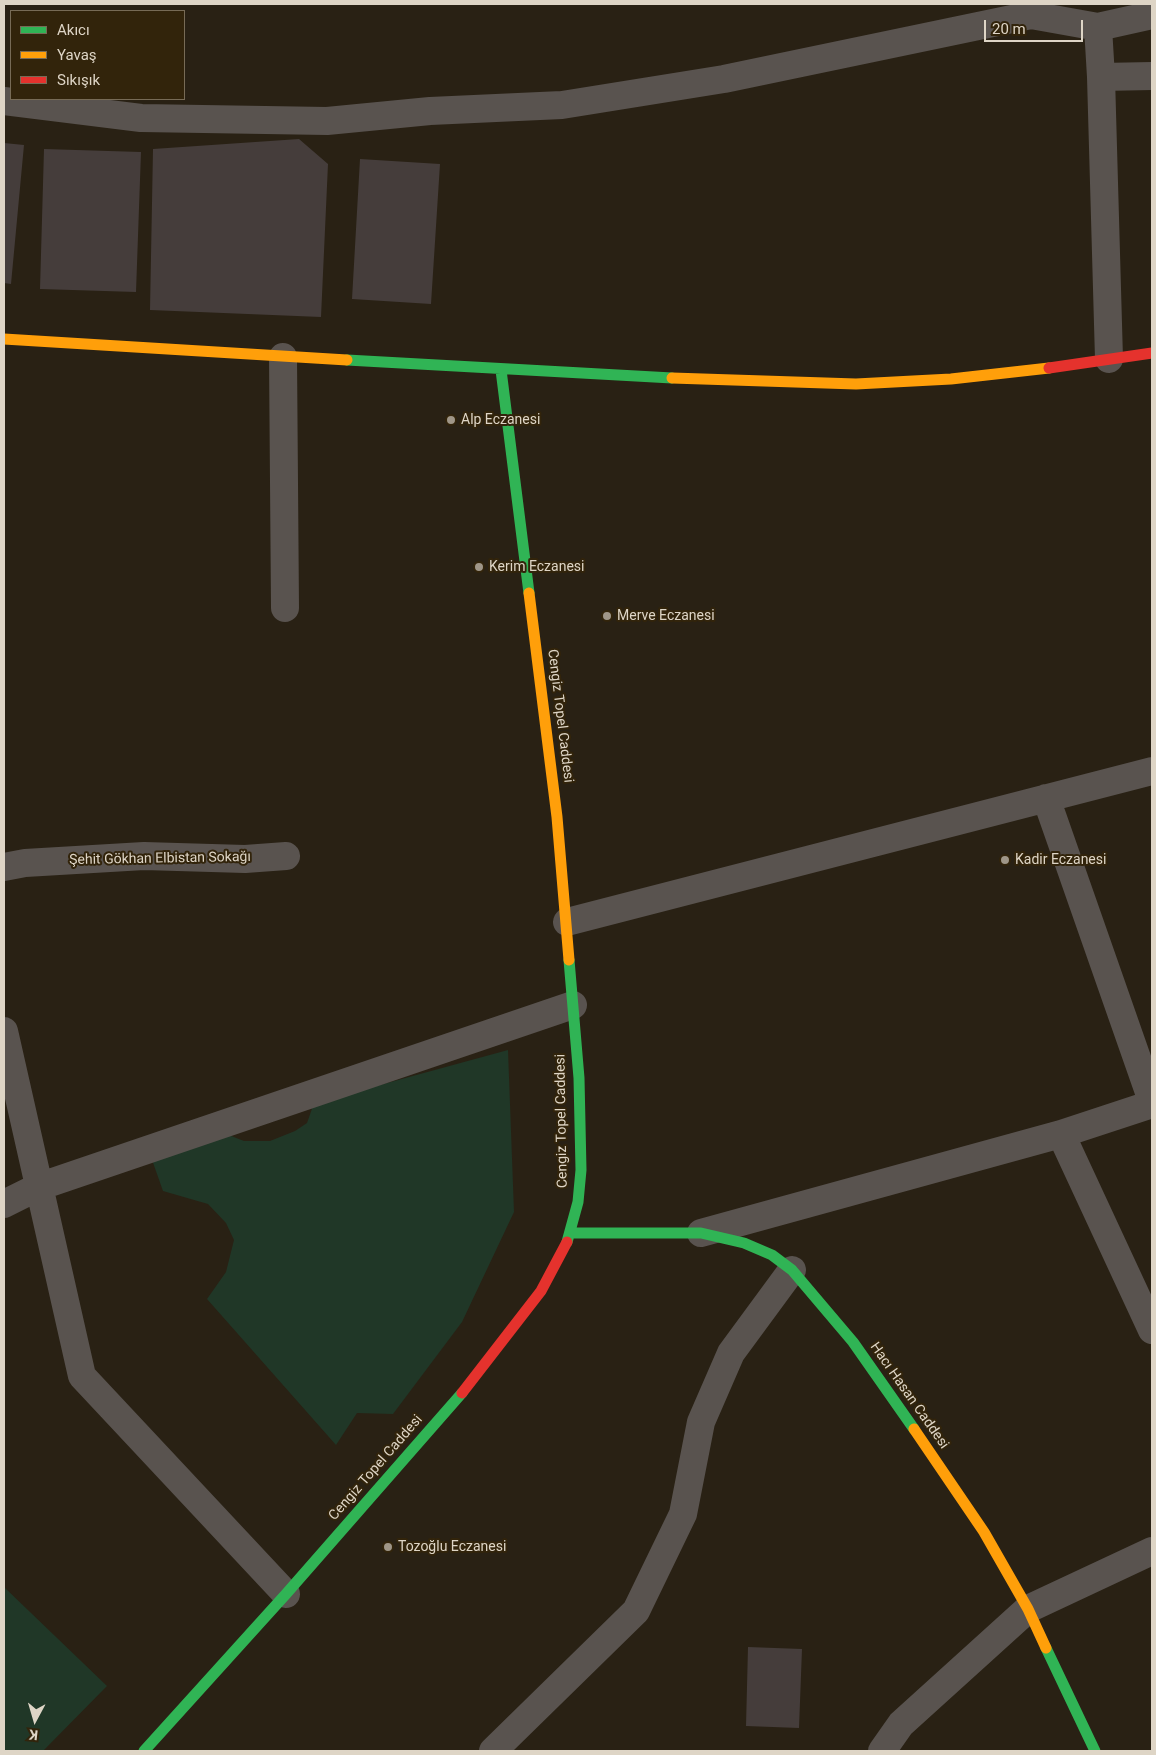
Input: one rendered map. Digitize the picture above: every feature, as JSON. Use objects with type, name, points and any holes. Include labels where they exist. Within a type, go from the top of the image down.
[{"type":"street","points":[[4,101],[141,118],[327,121],[430,111],[562,105],[724,79],[1031,9],[1098,27],[1152,15]]},
{"type":"street","points":[[1098,27],[1108,359]]},
{"type":"street","points":[[1101,77],[1152,76]]},
{"type":"street","points":[[4,339],[501,370],[792,383],[856,384],[1019,372],[1152,353]]},
{"type":"street","points":[[283,357],[284,608]]},
{"type":"street","name":"Cengiz Topel Caddesi","points":[[144,1751],[286,1594],[486,1364],[541,1291],[556,1265],[570,1233],[578,1202],[580,1170],[579,1078],[567,922],[557,817],[501,370]]},
{"type":"street","points":[[567,922],[1152,771]]},
{"type":"street","points":[[701,1233],[1061,1134],[1152,1102],[1046,798]]},
{"type":"street","name":"Şehit Gökhan Elbistan Sokağı","points":[[4,867],[25,862],[144,856],[245,859],[286,856]]},
{"type":"street","points":[[4,1204],[38,1187],[573,1005]]},
{"type":"street","points":[[4,1031],[82,1376],[286,1594]]},
{"type":"street","points":[[1061,1134],[1152,1330]]},
{"type":"street","name":"Hacı Hasan Caddesi","points":[[570,1233],[701,1233],[744,1243],[772,1255],[792,1270],[853,1342],[914,1425],[984,1532],[1028,1609],[1095,1751]]},
{"type":"street","points":[[493,1751],[636,1611],[683,1514],[701,1422],[731,1353],[792,1270]]},
{"type":"street","points":[[882,1751],[901,1724],[1028,1609],[1152,1551]]},
{"type":"green space","points":[[508,1050],[514,1212],[462,1322],[393,1414],[357,1413],[336,1445],[207,1299],[226,1272],[234,1240],[226,1223],[208,1204],[163,1191],[151,1157],[221,1132],[244,1141],[270,1141],[295,1131],[307,1123],[314,1103]]},
{"type":"green space","points":[[4,1587],[107,1686],[43,1751],[4,1751]]},
{"type":"building","points":[[299,139],[328,164],[321,317],[150,310],[153,149]]},
{"type":"building","points":[[4,143],[24,145],[11,284],[4,283]]},
{"type":"building","points":[[44,149],[141,152],[136,292],[40,289]]},
{"type":"building","points":[[360,159],[440,164],[431,304],[352,299]]},
{"type":"building","points":[[748,1647],[802,1649],[799,1728],[746,1726]]},
{"type":"traffic: fast","points":[[347,360],[672,378]]},
{"type":"traffic: fast","points":[[501,370],[529,593]]},
{"type":"traffic: fast","points":[[567,1242],[578,1202],[581,1170],[579,1078],[569,960]]},
{"type":"traffic: fast","points":[[571,1233],[701,1233],[744,1243],[772,1255],[792,1270],[853,1342],[914,1429]]},
{"type":"traffic: fast","points":[[144,1751],[286,1594],[462,1393]]},
{"type":"traffic: fast","points":[[1046,1648],[1095,1751]]},
{"type":"traffic: slow","points":[[4,339],[347,360]]},
{"type":"traffic: slow","points":[[672,378],[856,384],[951,379],[1049,368]]},
{"type":"traffic: slow","points":[[529,593],[557,817],[569,960]]},
{"type":"traffic: slow","points":[[914,1429],[984,1532],[1028,1609],[1046,1648]]},
{"type":"traffic: jam","points":[[1049,368],[1152,353]]},
{"type":"traffic: jam","points":[[462,1393],[541,1291],[567,1242]]},
{"type":"place","name":"Alp Eczanesi","points":[[451,420]]},
{"type":"place","name":"Kerim Eczanesi","points":[[479,567]]},
{"type":"place","name":"Merve Eczanesi","points":[[607,616]]},
{"type":"place","name":"Kadir Eczanesi","points":[[1005,860]]},
{"type":"place","name":"Tozoğlu Eczanesi","points":[[388,1547]]}]
